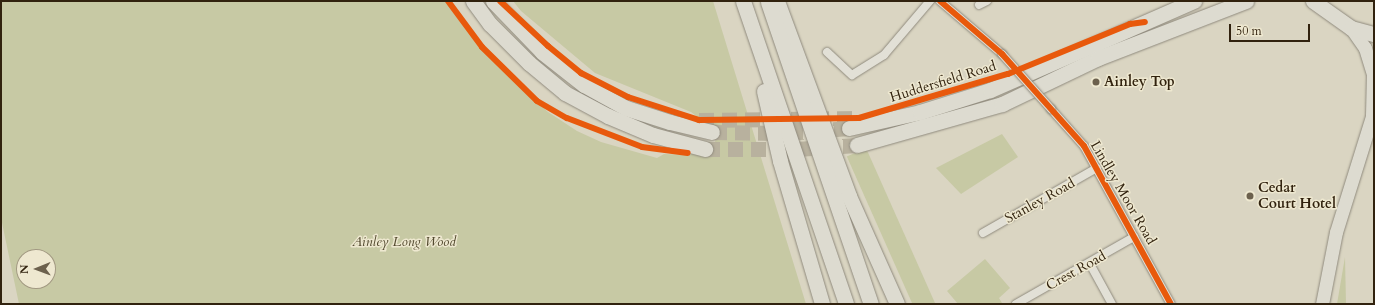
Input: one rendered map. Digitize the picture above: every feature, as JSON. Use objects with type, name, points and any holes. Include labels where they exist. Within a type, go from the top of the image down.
[{"type":"highway","points":[[473,1],[490,24],[529,63],[565,93],[608,116],[653,135],[705,149]]},
{"type":"highway","points":[[493,1],[542,52],[584,85],[626,108],[712,132]]},
{"type":"highway","points":[[500,1],[548,46],[581,73],[628,97],[699,120]]},
{"type":"highway","points":[[743,1],[780,161],[822,304]]},
{"type":"highway","points":[[743,1],[846,304]]},
{"type":"highway","points":[[768,1],[871,304]]},
{"type":"highway","points":[[777,1],[849,196],[897,304]]},
{"type":"highway","name":"Huddersfield Road","points":[[854,123],[920,112],[990,90],[1194,1]]},
{"type":"highway","points":[[857,145],[1002,104],[1098,58],[1246,1]]},
{"type":"highway","points":[[1310,2],[1351,28],[1374,34]]},
{"type":"main road","points":[[1322,304],[1336,232],[1373,113],[1373,74],[1365,48],[1351,28]]},
{"type":"street","points":[[827,52],[852,75],[884,55],[930,1]]},
{"type":"street","name":"Lindley Moor Road","points":[[940,1],[1002,54],[1084,146],[1171,304]]},
{"type":"street","points":[[978,5],[987,1]]},
{"type":"street","name":"Stanley Road","points":[[983,233],[1097,168]]},
{"type":"street","name":"Crest Road","points":[[1016,304],[1090,264],[1134,237]]},
{"type":"street","points":[[1090,264],[1112,304]]},
{"type":"green space","name":"Ainley Long Wood","points":[[1,1],[445,1],[489,58],[548,112],[577,131],[601,142],[657,158],[664,154],[688,155],[704,150],[715,143],[716,136],[713,129],[691,112],[595,73],[521,11],[513,1],[713,1],[806,304],[19,304],[1,218]]},
{"type":"green space","points":[[1002,134],[1018,157],[961,194],[936,168]]},
{"type":"green space","points":[[866,148],[935,304],[912,304],[847,157]]},
{"type":"green space","points":[[1345,257],[1346,304],[1337,304]]},
{"type":"green space","points":[[985,259],[1010,288],[999,298],[1002,303],[958,304],[947,291]]},
{"type":"tunnel","points":[[699,120],[859,118]]},
{"type":"tunnel","points":[[712,132],[788,133],[849,128]]},
{"type":"tunnel","points":[[705,149],[797,149],[857,145]]},
{"type":"cycle path","points":[[448,1],[482,47],[537,101],[567,118],[642,147],[688,153]]},
{"type":"cycle path","points":[[500,1],[548,46],[581,73],[628,97],[699,120],[859,118],[1008,74],[1130,24],[1145,22]]},
{"type":"cycle path","points":[[940,1],[1002,54],[1084,146],[1171,304]]},
{"type":"place","name":"Ainley Top","points":[[1096,82]]},
{"type":"place","name":"Cedar Court Hotel","points":[[1250,196]]}]
